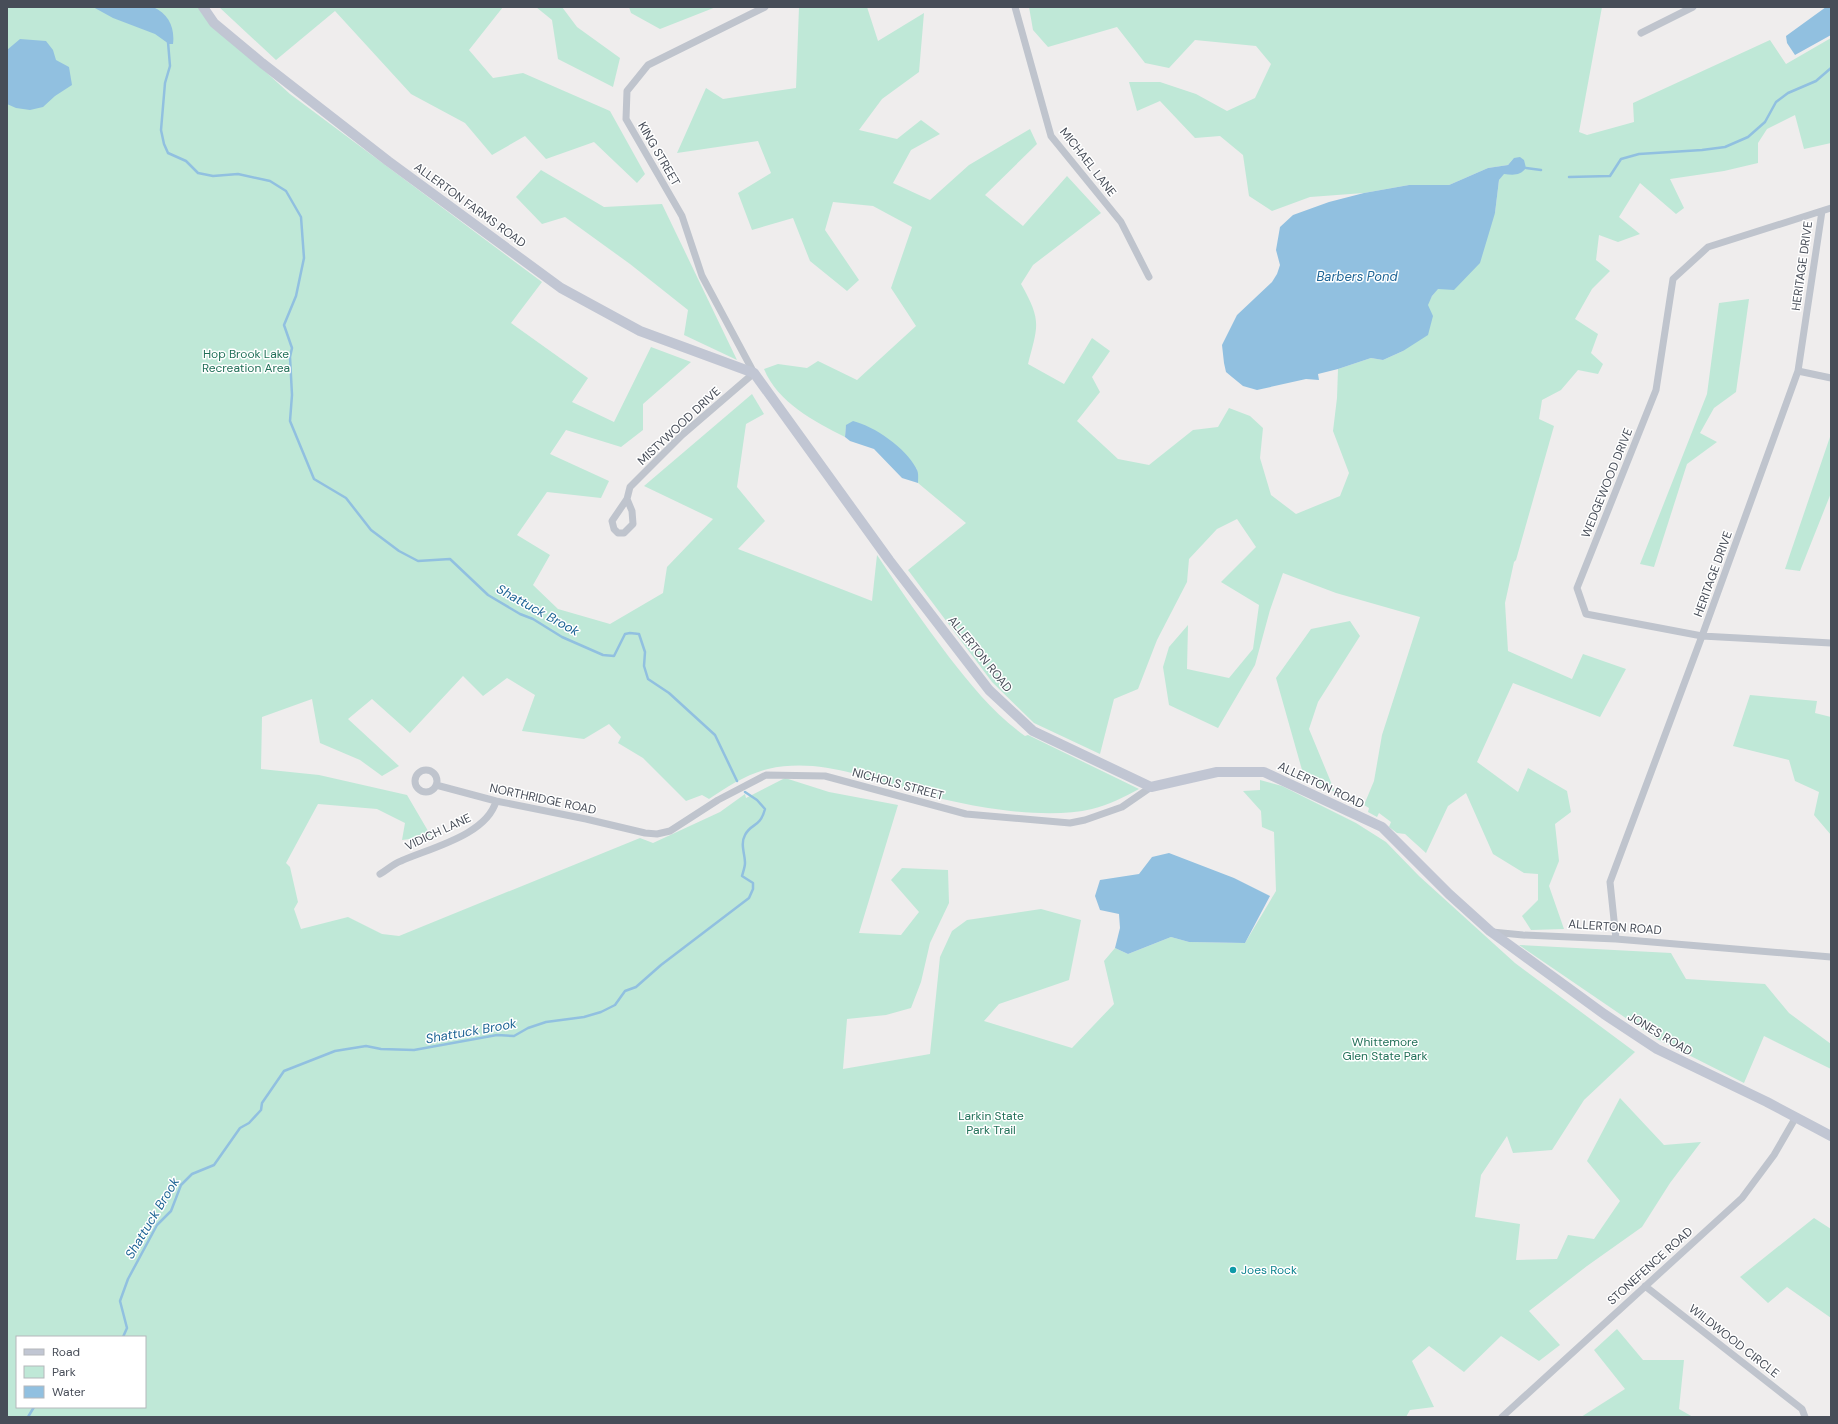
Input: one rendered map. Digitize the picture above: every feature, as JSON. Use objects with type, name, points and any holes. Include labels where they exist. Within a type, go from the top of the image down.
[{"type":"street","name":"ALLERTON FARMS ROAD","points":[[203,7],[214,23],[262,63],[388,161],[561,288],[640,331],[754,373]]},
{"type":"street","name":"KING STREET","points":[[754,373],[702,276],[682,216],[626,119],[627,91],[648,65],[765,7]]},
{"type":"street","name":"MICHAEL LANE","points":[[1015,7],[1051,136],[1121,222],[1149,277]]},
{"type":"street","points":[[1641,33],[1693,7]]},
{"type":"street","points":[[1822,210],[1831,208]]},
{"type":"street","name":"HERITAGE DRIVE","points":[[1616,939],[1610,882],[1702,636],[1798,371],[1822,210]]},
{"type":"street","name":"WEDGEWOOD DRIVE","points":[[1822,210],[1708,247],[1673,279],[1656,390],[1577,588],[1586,614],[1702,636],[1831,643]]},
{"type":"street","points":[[1798,371],[1831,378]]},
{"type":"street","name":"MISTYWOOD DRIVE","points":[[627,499],[630,487],[682,435],[754,373]]},
{"type":"street","name":"ALLERTON ROAD","points":[[754,373],[889,560],[989,690],[1033,731],[1151,787],[1217,772],[1264,772],[1382,827],[1449,894],[1490,932],[1616,939],[1831,957]]},
{"type":"street","name":"NICHOLS STREET","points":[[645,833],[657,834],[670,831],[718,800],[766,774],[824,776],[966,814],[1070,823],[1085,820],[1122,808],[1151,787]]},
{"type":"street","name":"NORTHRIDGE ROAD","points":[[436,785],[496,801],[586,819],[645,833]]},
{"type":"street","name":"VIDICH LANE","points":[[380,874],[399,862],[476,829],[490,815],[496,801]]},
{"type":"street","name":"JONES ROAD","points":[[1490,932],[1642,1040],[1679,1061],[1796,1117],[1831,1136]]},
{"type":"street","name":"STONEFENCE ROAD","points":[[1506,1416],[1742,1198],[1774,1155],[1796,1117]]},
{"type":"street","name":"WILDWOOD CIRCLE","points":[[1645,1286],[1802,1408],[1805,1417]]},
{"type":"green space","points":[[7,7],[198,7],[203,15],[290,94],[542,282],[511,323],[588,378],[572,402],[614,422],[651,347],[691,362],[643,404],[643,430],[621,447],[566,430],[550,454],[609,481],[601,498],[547,492],[517,535],[550,555],[533,585],[558,609],[610,624],[663,593],[667,567],[713,519],[644,486],[752,394],[764,414],[746,424],[737,487],[765,521],[738,549],[872,601],[877,555],[912,607],[949,657],[975,689],[1014,728],[1025,736],[1028,735],[1139,789],[1122,798],[1092,809],[1049,813],[1024,812],[999,810],[950,801],[839,770],[821,767],[786,766],[768,769],[752,774],[737,781],[709,799],[702,795],[686,801],[643,758],[618,743],[621,737],[609,724],[584,739],[522,731],[535,695],[507,678],[483,696],[463,676],[410,733],[372,699],[348,719],[399,766],[382,776],[360,760],[320,743],[312,699],[262,717],[261,769],[319,775],[407,795],[431,836],[402,840],[405,823],[377,809],[318,804],[286,863],[290,867],[298,902],[294,909],[301,929],[348,917],[382,934],[399,936],[640,838],[653,843],[720,812],[745,794],[746,798],[785,778],[829,792],[898,805],[859,933],[901,935],[919,912],[891,880],[902,868],[948,870],[949,903],[930,943],[921,982],[911,1008],[886,1015],[847,1019],[843,1069],[930,1054],[940,957],[952,931],[967,920],[1041,909],[1081,920],[1069,980],[999,1004],[984,1021],[1072,1048],[1114,1004],[1104,961],[1115,948],[1128,954],[1171,937],[1189,942],[1245,943],[1276,891],[1274,832],[1262,827],[1261,811],[1243,791],[1260,790],[1260,780],[1282,786],[1356,823],[1386,842],[1419,876],[1515,963],[1635,1052],[1584,1100],[1552,1150],[1513,1153],[1507,1136],[1481,1175],[1475,1217],[1520,1224],[1516,1260],[1557,1259],[1568,1235],[1594,1239],[1620,1201],[1587,1161],[1620,1098],[1664,1145],[1701,1142],[1670,1183],[1642,1227],[1587,1266],[1529,1311],[1560,1345],[1539,1361],[1501,1336],[1464,1372],[1429,1346],[1412,1361],[1434,1407],[1410,1410],[1406,1417],[7,1417]]},
{"type":"green space","points":[[219,7],[503,7],[469,50],[493,78],[523,73],[610,111],[645,174],[637,183],[594,142],[546,159],[525,136],[492,155],[465,123],[411,94],[335,11],[276,60]]},
{"type":"green space","points":[[536,7],[562,7],[577,27],[620,58],[613,87],[558,59],[552,20]]},
{"type":"green space","points":[[629,7],[716,7],[660,29],[631,13]]},
{"type":"green space","points":[[799,7],[867,7],[878,41],[924,13],[919,72],[882,99],[859,130],[897,139],[921,120],[940,134],[911,150],[893,183],[930,200],[969,165],[1030,129],[1037,144],[985,195],[1023,226],[1067,176],[1101,213],[1033,265],[1021,284],[1028,296],[1035,315],[1036,323],[1036,331],[1028,364],[1064,384],[1092,338],[1110,351],[1092,377],[1100,392],[1077,421],[1118,459],[1149,465],[1193,430],[1218,427],[1229,408],[1250,416],[1263,428],[1260,458],[1271,495],[1296,514],[1340,496],[1349,473],[1333,431],[1337,398],[1338,369],[1371,358],[1383,360],[1403,351],[1432,296],[1495,213],[1499,180],[1513,159],[1508,165],[1488,168],[1449,185],[1409,185],[1364,193],[1310,197],[1272,211],[1249,196],[1243,155],[1220,136],[1195,138],[1160,101],[1137,111],[1129,82],[1160,82],[1196,94],[1227,111],[1255,98],[1271,64],[1256,46],[1195,40],[1169,68],[1145,63],[1117,27],[1048,47],[1033,30],[1029,7],[1602,7],[1579,132],[1587,135],[1634,122],[1633,103],[1770,40],[1786,64],[1831,38],[1831,143],[1804,149],[1795,115],[1767,129],[1758,143],[1758,163],[1724,171],[1670,179],[1684,208],[1676,214],[1640,183],[1619,217],[1640,234],[1618,242],[1599,235],[1596,260],[1610,271],[1592,289],[1575,319],[1598,334],[1591,353],[1603,364],[1598,374],[1578,370],[1561,390],[1542,400],[1539,419],[1554,426],[1516,560],[1514,562],[1505,603],[1508,651],[1572,679],[1583,654],[1626,669],[1600,717],[1513,683],[1477,762],[1518,792],[1528,768],[1567,791],[1571,812],[1555,824],[1559,861],[1549,886],[1564,929],[1531,930],[1522,916],[1538,900],[1538,874],[1524,873],[1493,854],[1466,793],[1448,806],[1426,853],[1405,834],[1397,833],[1389,827],[1391,822],[1379,813],[1377,817],[1368,812],[1369,808],[1364,805],[1374,781],[1382,735],[1420,617],[1336,593],[1283,573],[1270,610],[1255,665],[1218,728],[1169,705],[1163,667],[1169,647],[1188,625],[1187,669],[1229,678],[1253,649],[1259,605],[1221,582],[1256,547],[1237,519],[1217,529],[1189,559],[1187,582],[1157,640],[1138,689],[1114,699],[1100,754],[1034,723],[992,682],[908,570],[966,523],[918,483],[917,469],[846,426],[845,437],[798,410],[778,392],[764,369],[778,364],[807,368],[818,361],[857,380],[916,326],[891,288],[912,227],[873,206],[833,202],[825,230],[859,280],[847,291],[810,261],[793,218],[752,230],[738,193],[771,173],[758,141],[677,153],[706,88],[723,99],[796,88]]},
{"type":"green space","points":[[541,170],[604,207],[662,204],[737,360],[684,335],[688,310],[630,264],[565,217],[542,224],[516,197]]},
{"type":"green space","points":[[1749,299],[1736,392],[1714,408],[1700,433],[1717,442],[1687,464],[1654,567],[1640,564],[1707,394],[1719,303]]},
{"type":"green space","points":[[1831,434],[1831,493],[1800,571],[1785,569]]},
{"type":"green space","points":[[1350,621],[1360,636],[1318,702],[1309,729],[1335,792],[1304,777],[1276,678],[1311,629]]},
{"type":"green space","points":[[1750,695],[1817,701],[1815,713],[1831,717],[1831,835],[1814,815],[1819,792],[1795,781],[1789,760],[1733,746]]},
{"type":"green space","points":[[1519,945],[1671,953],[1686,979],[1765,984],[1789,1013],[1831,1044],[1831,1069],[1764,1036],[1744,1083],[1655,1038]]},
{"type":"green space","points":[[1814,1218],[1831,1229],[1831,1318],[1787,1287],[1768,1303],[1740,1277]]},
{"type":"green space","points":[[1617,1329],[1643,1360],[1684,1360],[1679,1409],[1693,1417],[1581,1417],[1625,1389],[1594,1350]]},
{"type":"water","points":[[93,7],[153,7],[163,13],[170,22],[173,32],[173,44],[169,44],[155,34],[113,18]]},
{"type":"water","points":[[1826,7],[1831,7],[1831,35],[1795,55],[1787,43],[1786,36]]},
{"type":"water","points":[[20,39],[46,41],[53,50],[56,60],[69,67],[72,85],[55,96],[43,107],[30,110],[16,108],[7,104],[7,50]]},
{"type":"water","name":"Barbers Pond","points":[[1520,157],[1524,160],[1526,168],[1524,171],[1510,175],[1504,174],[1499,180],[1495,213],[1480,263],[1454,290],[1438,289],[1432,296],[1428,305],[1433,316],[1428,335],[1403,351],[1383,360],[1371,358],[1318,374],[1319,380],[1306,379],[1257,390],[1243,386],[1226,372],[1222,345],[1237,315],[1272,282],[1277,274],[1280,265],[1276,250],[1280,227],[1293,215],[1329,202],[1364,193],[1409,185],[1449,185],[1488,168],[1508,165],[1514,158]]},
{"type":"water","points":[[853,421],[880,433],[905,453],[917,470],[918,483],[902,478],[874,449],[850,441],[845,437],[846,425]]},
{"type":"water","points":[[1169,853],[1234,878],[1270,896],[1245,943],[1189,942],[1171,937],[1128,954],[1115,948],[1120,928],[1119,914],[1100,910],[1095,896],[1100,880],[1139,874],[1152,857]]},
{"type":"waterway","name":"Shattuck Brook","points":[[168,42],[170,66],[165,83],[161,130],[164,144],[168,153],[186,161],[198,173],[213,176],[238,174],[270,181],[286,191],[301,217],[304,258],[296,296],[284,325],[292,348],[290,357],[292,395],[290,421],[314,479],[346,498],[371,530],[399,551],[418,561],[450,559],[488,595],[520,614],[533,619],[562,637],[603,655],[614,656],[625,634],[639,634],[645,652],[644,666],[648,679],[669,693],[715,735],[737,781]]},
{"type":"waterway","points":[[1569,177],[1610,176],[1621,159],[1639,154],[1725,147],[1748,137],[1765,122],[1776,102],[1788,93],[1816,81],[1831,68]]},
{"type":"waterway","points":[[1526,168],[1541,170]]},
{"type":"waterway","name":"Shattuck Brook","points":[[123,1336],[127,1328],[120,1301],[128,1279],[157,1225],[171,1211],[181,1185],[192,1174],[214,1165],[240,1128],[249,1123],[261,1110],[262,1103],[284,1071],[335,1051],[366,1046],[381,1049],[414,1050],[497,1035],[514,1036],[528,1028],[546,1022],[584,1017],[601,1012],[615,1005],[625,991],[636,987],[661,965],[749,898],[753,889],[753,883],[742,876],[745,863],[743,842],[747,831],[761,819],[765,809],[757,800],[745,792]]},
{"type":"waterway","name":"Shattuck Brook","points":[[28,1417],[33,1408]]},
{"type":"place","name":"Joes Rock","points":[[1233,1270]]},
{"type":"park label","name":"Hop Brook Lake Recreation Area","points":[[246,361]]},
{"type":"park label","name":"Whittemore Glen State Park","points":[[1385,1049]]},
{"type":"park label","name":"Larkin State Park Trail","points":[[991,1123]]}]
